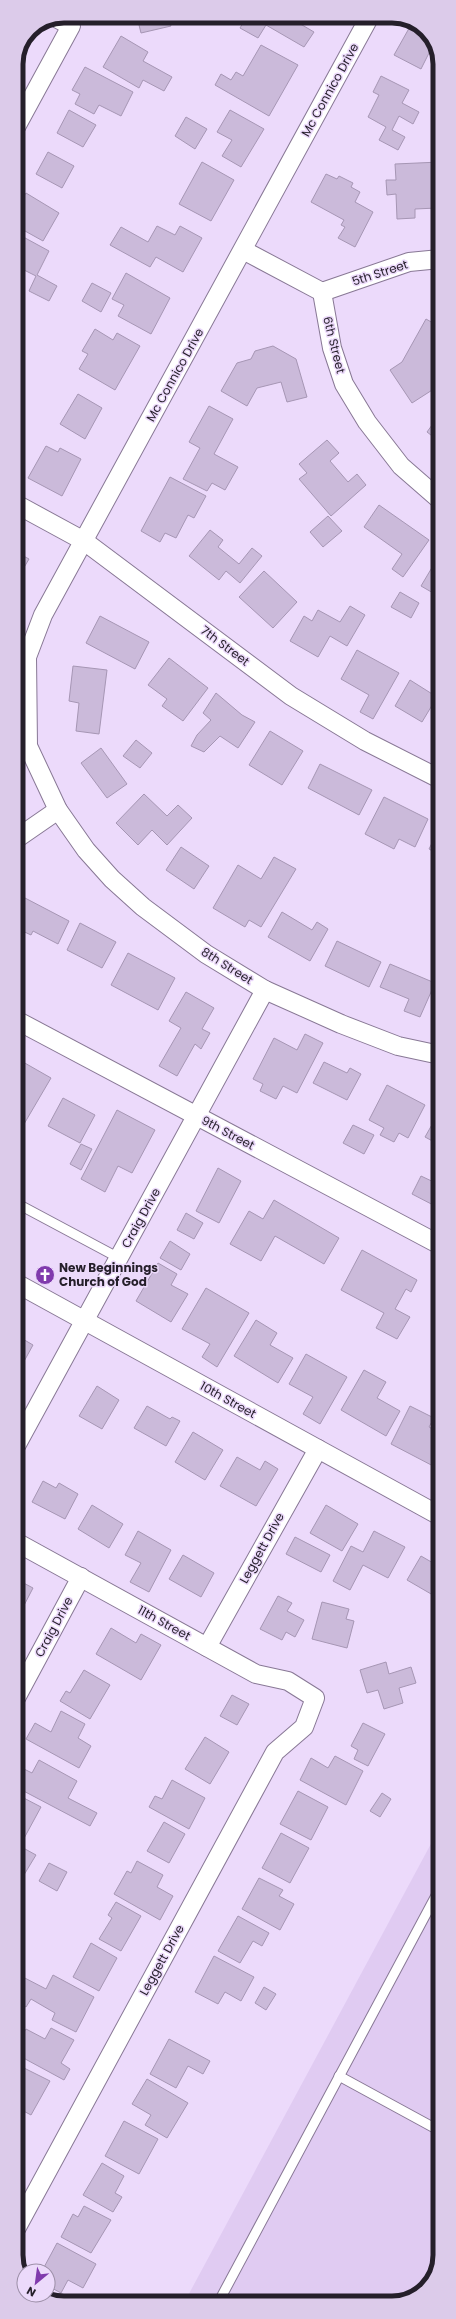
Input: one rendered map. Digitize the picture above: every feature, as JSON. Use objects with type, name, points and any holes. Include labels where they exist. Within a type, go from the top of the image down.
[{"type":"street","points":[[23,112],[64,23]]},
{"type":"street","name":"Mc Connico Drive","points":[[23,730],[27,657],[43,616],[366,23]]},
{"type":"street","points":[[243,250],[322,292]]},
{"type":"street","name":"5th Street","points":[[322,292],[409,262],[433,260]]},
{"type":"street","name":"6th Street","points":[[322,292],[332,348],[344,384],[367,422],[401,466],[433,494]]},
{"type":"street","name":"7th Street","points":[[23,508],[84,541],[290,696],[365,741],[433,775]]},
{"type":"street","name":"8th Street","points":[[23,750],[58,810],[86,850],[112,879],[138,902],[206,954],[265,990],[341,1024],[398,1046],[433,1054]]},
{"type":"street","points":[[23,834],[58,810]]},
{"type":"street","name":"Craig Drive","points":[[23,1433],[265,990]]},
{"type":"street","name":"9th Street","points":[[23,1024],[433,1241]]},
{"type":"street","name":"10th Street","points":[[23,1287],[433,1512]]},
{"type":"street","name":"Leggett Drive","points":[[207,1647],[318,1449]]},
{"type":"street","name":"11th Street","points":[[23,1546],[256,1674],[288,1681],[315,1698]]},
{"type":"street","name":"Craig Drive","points":[[23,1685],[81,1577]]},
{"type":"street","name":"Leggett Drive","points":[[23,2216],[275,1752],[304,1727],[315,1698]]},
{"type":"lane","points":[[23,1207],[119,1258]]},
{"type":"lane","points":[[222,2296],[433,1901]]},
{"type":"lane","points":[[339,2076],[433,2127]]},
{"type":"shaded area","points":[[433,1840],[433,2255],[428,2276],[417,2288],[403,2295],[397,2296],[188,2296]]},
{"type":"building","points":[[138,23],[170,23],[171,26],[141,33]]},
{"type":"building","points":[[243,23],[299,23],[314,32],[304,47],[266,25],[258,38],[240,28]]},
{"type":"building","points":[[410,27],[425,39],[431,50],[421,69],[394,55]]},
{"type":"building","points":[[121,36],[148,52],[143,61],[172,77],[164,91],[143,80],[139,88],[103,67]]},
{"type":"building","points":[[261,45],[298,65],[269,116],[215,85],[221,74],[231,80],[236,72],[243,76]]},
{"type":"building","points":[[85,67],[133,92],[121,116],[99,105],[94,114],[75,104],[80,94],[72,90]]},
{"type":"building","points":[[381,76],[409,90],[402,103],[419,112],[413,124],[399,116],[392,130],[405,137],[398,150],[379,140],[386,127],[368,117],[379,95],[373,92]]},
{"type":"building","points":[[69,110],[96,125],[83,147],[57,133]]},
{"type":"building","points":[[230,110],[264,129],[241,167],[222,156],[232,140],[217,132]]},
{"type":"building","points":[[186,117],[207,129],[195,149],[175,136]]},
{"type":"building","points":[[48,152],[74,166],[62,188],[36,174]]},
{"type":"building","points":[[202,162],[234,180],[211,221],[179,204]]},
{"type":"building","points":[[433,162],[433,208],[415,209],[415,218],[397,219],[396,194],[387,195],[386,180],[396,180],[395,164]]},
{"type":"building","points":[[326,174],[337,179],[339,176],[353,183],[351,187],[360,192],[355,202],[373,212],[355,247],[338,238],[345,227],[341,225],[344,220],[311,202]]},
{"type":"building","points":[[26,193],[59,213],[43,241],[23,230],[23,198]]},
{"type":"building","points":[[157,226],[175,235],[180,226],[202,238],[183,272],[156,257],[150,267],[110,245],[121,227],[148,242]]},
{"type":"building","points":[[23,237],[49,251],[37,275],[57,286],[49,301],[29,291],[36,276],[23,270]]},
{"type":"building","points":[[126,273],[170,298],[151,334],[118,316],[124,305],[112,299]]},
{"type":"building","points":[[92,283],[111,293],[101,312],[82,301]]},
{"type":"building","points":[[426,319],[433,323],[433,390],[412,403],[390,370],[402,362]]},
{"type":"building","points":[[95,329],[113,340],[117,333],[140,346],[115,390],[79,369],[88,354],[82,351]]},
{"type":"building","points":[[273,346],[296,359],[307,397],[287,402],[281,382],[257,388],[247,406],[221,391],[237,363],[251,359],[255,351]]},
{"type":"building","points":[[78,394],[102,408],[85,439],[60,424]]},
{"type":"building","points":[[209,406],[233,419],[214,454],[238,467],[225,490],[212,483],[207,491],[183,479],[200,448],[189,442]]},
{"type":"building","points":[[433,424],[433,437],[427,432]]},
{"type":"building","points":[[327,440],[339,453],[330,461],[348,482],[357,474],[366,485],[331,516],[299,479],[307,473],[299,464]]},
{"type":"building","points":[[46,446],[58,452],[60,448],[81,459],[62,496],[28,478]]},
{"type":"building","points":[[170,477],[206,496],[194,518],[188,515],[176,538],[165,533],[160,542],[141,531]]},
{"type":"building","points":[[379,505],[429,540],[403,577],[392,569],[402,554],[364,527]]},
{"type":"building","points":[[328,516],[342,531],[323,547],[310,532]]},
{"type":"building","points":[[210,530],[223,540],[218,547],[239,564],[252,548],[262,556],[240,583],[226,571],[219,580],[189,556]]},
{"type":"building","points":[[23,556],[29,559],[23,569]]},
{"type":"building","points":[[433,566],[433,593],[421,586]]},
{"type":"building","points":[[264,571],[297,602],[273,628],[239,597]]},
{"type":"building","points":[[400,592],[419,603],[411,618],[391,607]]},
{"type":"building","points":[[350,606],[365,615],[347,646],[330,636],[318,657],[290,641],[304,616],[312,621],[318,610],[340,622]]},
{"type":"building","points":[[100,616],[149,642],[135,669],[86,643]]},
{"type":"building","points":[[357,650],[399,673],[373,719],[360,712],[369,695],[341,679]]},
{"type":"building","points":[[169,658],[208,688],[183,721],[162,706],[167,699],[148,685]]},
{"type":"building","points":[[73,666],[107,670],[99,734],[76,731],[79,703],[69,701]]},
{"type":"building","points":[[410,680],[433,694],[433,704],[422,722],[395,706]]},
{"type":"building","points":[[216,693],[242,715],[255,722],[238,748],[220,736],[204,752],[191,746],[197,735],[211,720],[203,713]]},
{"type":"building","points":[[270,731],[303,751],[282,785],[249,765]]},
{"type":"building","points":[[136,740],[152,753],[140,768],[123,756]]},
{"type":"building","points":[[101,748],[127,784],[107,798],[81,763]]},
{"type":"building","points":[[320,764],[372,790],[359,815],[308,788]]},
{"type":"building","points":[[144,794],[167,816],[178,805],[192,818],[167,845],[152,830],[138,845],[116,823]]},
{"type":"building","points":[[384,797],[428,819],[415,847],[399,839],[394,849],[365,834]]},
{"type":"building","points":[[433,841],[433,851],[429,849]]},
{"type":"building","points":[[181,847],[209,866],[194,889],[166,870]]},
{"type":"building","points":[[274,857],[296,869],[261,927],[249,920],[245,927],[213,908],[238,865],[261,879]]},
{"type":"building","points":[[25,898],[69,921],[58,944],[33,931],[31,935],[23,931],[23,902]]},
{"type":"building","points":[[282,912],[312,930],[317,922],[328,929],[310,961],[268,937]]},
{"type":"building","points":[[80,923],[116,942],[102,968],[67,950]]},
{"type":"building","points":[[337,941],[381,962],[369,987],[325,966]]},
{"type":"building","points":[[128,953],[175,978],[158,1010],[111,985]]},
{"type":"building","points":[[390,964],[433,982],[433,988],[420,1017],[404,1011],[409,999],[380,987]]},
{"type":"building","points":[[186,992],[214,1008],[202,1029],[210,1033],[201,1049],[195,1044],[177,1076],[159,1066],[181,1028],[169,1021]]},
{"type":"building","points":[[305,1034],[323,1043],[297,1093],[283,1086],[276,1099],[260,1091],[263,1084],[253,1079],[274,1038],[297,1050]]},
{"type":"building","points":[[23,1062],[51,1078],[23,1126]]},
{"type":"building","points":[[324,1062],[347,1073],[350,1068],[361,1074],[347,1100],[313,1083]]},
{"type":"building","points":[[387,1085],[425,1105],[408,1138],[399,1133],[394,1142],[380,1135],[384,1128],[369,1120]]},
{"type":"building","points":[[63,1098],[95,1115],[80,1143],[48,1126]]},
{"type":"building","points":[[117,1110],[155,1130],[132,1173],[118,1166],[105,1192],[81,1179]]},
{"type":"building","points":[[433,1123],[433,1141],[425,1137]]},
{"type":"building","points":[[353,1125],[374,1135],[364,1154],[343,1143]]},
{"type":"building","points":[[81,1144],[92,1149],[81,1170],[70,1164]]},
{"type":"building","points":[[218,1168],[241,1181],[219,1223],[196,1211]]},
{"type":"building","points":[[421,1176],[433,1182],[433,1205],[412,1194]]},
{"type":"building","points":[[274,1200],[339,1238],[324,1264],[275,1236],[261,1261],[230,1244],[249,1211],[263,1219]]},
{"type":"building","points":[[186,1213],[203,1223],[194,1239],[177,1230]]},
{"type":"building","points":[[170,1241],[190,1254],[181,1270],[160,1258]]},
{"type":"building","points":[[362,1250],[417,1280],[411,1292],[406,1289],[395,1309],[410,1317],[397,1339],[376,1328],[384,1313],[341,1290]]},
{"type":"building","points":[[158,1263],[177,1274],[171,1285],[188,1294],[171,1322],[136,1301]]},
{"type":"building","points":[[206,1288],[249,1313],[217,1367],[202,1357],[210,1344],[182,1329]]},
{"type":"building","points":[[256,1320],[277,1333],[270,1345],[293,1358],[278,1383],[234,1356]]},
{"type":"building","points":[[23,1339],[33,1345],[23,1363]]},
{"type":"building","points":[[306,1354],[347,1377],[320,1424],[303,1414],[313,1397],[289,1384]]},
{"type":"building","points":[[364,1370],[386,1382],[377,1398],[400,1411],[386,1436],[341,1410]]},
{"type":"building","points":[[97,1386],[119,1400],[102,1429],[79,1416]]},
{"type":"building","points":[[147,1406],[170,1419],[172,1417],[180,1421],[166,1446],[134,1428]]},
{"type":"building","points":[[410,1406],[433,1418],[429,1427],[433,1429],[433,1466],[391,1444]]},
{"type":"building","points":[[193,1432],[223,1450],[205,1480],[175,1462]]},
{"type":"building","points":[[237,1457],[260,1470],[265,1461],[278,1469],[256,1506],[220,1486]]},
{"type":"building","points":[[43,1481],[56,1488],[59,1483],[78,1494],[65,1519],[32,1502]]},
{"type":"building","points":[[92,1505],[123,1524],[109,1548],[78,1529]]},
{"type":"building","points":[[326,1505],[358,1524],[342,1551],[310,1533]]},
{"type":"building","points":[[138,1531],[171,1550],[149,1592],[130,1582],[141,1563],[125,1555]]},
{"type":"building","points":[[374,1531],[405,1547],[388,1578],[363,1565],[350,1590],[333,1581],[351,1546],[363,1552]]},
{"type":"building","points":[[295,1537],[330,1555],[321,1572],[286,1554]]},
{"type":"building","points":[[183,1555],[214,1573],[201,1597],[169,1579]]},
{"type":"building","points":[[421,1556],[433,1563],[433,1595],[407,1580]]},
{"type":"building","points":[[23,1583],[33,1588],[23,1607]]},
{"type":"building","points":[[278,1596],[292,1603],[287,1611],[304,1620],[295,1637],[286,1632],[282,1640],[260,1629]]},
{"type":"building","points":[[322,1602],[349,1609],[346,1619],[354,1621],[347,1648],[312,1639]]},
{"type":"building","points":[[111,1628],[136,1643],[141,1634],[161,1645],[141,1680],[96,1654]]},
{"type":"building","points":[[386,1662],[389,1674],[411,1667],[416,1683],[399,1688],[403,1703],[384,1709],[378,1690],[367,1693],[360,1670]]},
{"type":"building","points":[[84,1670],[110,1685],[90,1719],[60,1701],[66,1691],[70,1693]]},
{"type":"building","points":[[232,1695],[249,1704],[237,1725],[220,1716]]},
{"type":"building","points":[[61,1711],[85,1724],[78,1738],[91,1746],[79,1768],[26,1739],[35,1723],[51,1732]]},
{"type":"building","points":[[363,1723],[385,1734],[368,1766],[354,1759],[358,1750],[351,1746]]},
{"type":"building","points":[[205,1737],[229,1752],[210,1784],[185,1769]]},
{"type":"building","points":[[335,1756],[363,1771],[346,1805],[300,1780],[311,1758],[328,1768]]},
{"type":"building","points":[[39,1760],[77,1781],[68,1798],[97,1813],[90,1826],[23,1791],[23,1768],[32,1773]]},
{"type":"building","points":[[172,1780],[205,1798],[189,1829],[149,1807],[155,1796],[162,1799]]},
{"type":"building","points":[[298,1791],[328,1807],[311,1840],[280,1824]]},
{"type":"building","points":[[382,1793],[391,1799],[380,1817],[370,1811]]},
{"type":"building","points":[[23,1798],[41,1807],[23,1840]]},
{"type":"building","points":[[164,1822],[185,1834],[169,1863],[147,1851]]},
{"type":"building","points":[[281,1833],[309,1848],[290,1883],[262,1868]]},
{"type":"building","points":[[23,1848],[36,1855],[23,1876]]},
{"type":"building","points":[[137,1861],[163,1875],[157,1887],[173,1896],[160,1920],[114,1894],[127,1871],[131,1873]]},
{"type":"building","points":[[49,1863],[67,1872],[57,1891],[39,1881]]},
{"type":"building","points":[[259,1878],[283,1890],[279,1896],[294,1904],[280,1930],[242,1909]]},
{"type":"building","points":[[116,1902],[141,1916],[121,1951],[99,1939],[112,1918],[108,1915]]},
{"type":"building","points":[[238,1916],[269,1933],[262,1946],[253,1941],[240,1963],[218,1951]]},
{"type":"building","points":[[91,1943],[117,1958],[99,1991],[73,1977]]},
{"type":"building","points":[[214,1956],[254,1977],[241,2001],[225,1992],[218,2004],[195,1992]]},
{"type":"building","points":[[53,1975],[94,1997],[76,2032],[52,2020],[55,2013],[31,1999],[26,2007],[23,2005],[23,1977],[46,1989]]},
{"type":"building","points":[[264,1987],[276,1994],[266,2010],[255,2003]]},
{"type":"building","points":[[51,2028],[74,2040],[61,2063],[70,2069],[64,2080],[23,2058],[23,2034],[26,2029],[45,2039]]},
{"type":"building","points":[[169,2039],[210,2061],[203,2074],[188,2066],[176,2088],[150,2074]]},
{"type":"building","points":[[23,2068],[50,2081],[31,2115],[23,2111]]},
{"type":"building","points":[[147,2079],[188,2103],[167,2138],[145,2125],[151,2115],[132,2104]]},
{"type":"building","points":[[124,2121],[158,2139],[139,2174],[105,2156]]},
{"type":"building","points":[[102,2163],[124,2176],[115,2193],[122,2197],[113,2212],[83,2195]]},
{"type":"building","points":[[84,2206],[111,2220],[91,2253],[61,2237],[73,2214],[78,2217]]},
{"type":"building","points":[[57,2243],[96,2264],[83,2288],[68,2280],[61,2293],[56,2290],[56,2263],[46,2263]]},
{"type":"place","name":"New Beginnings Church of God","points":[[45,1275]]}]
